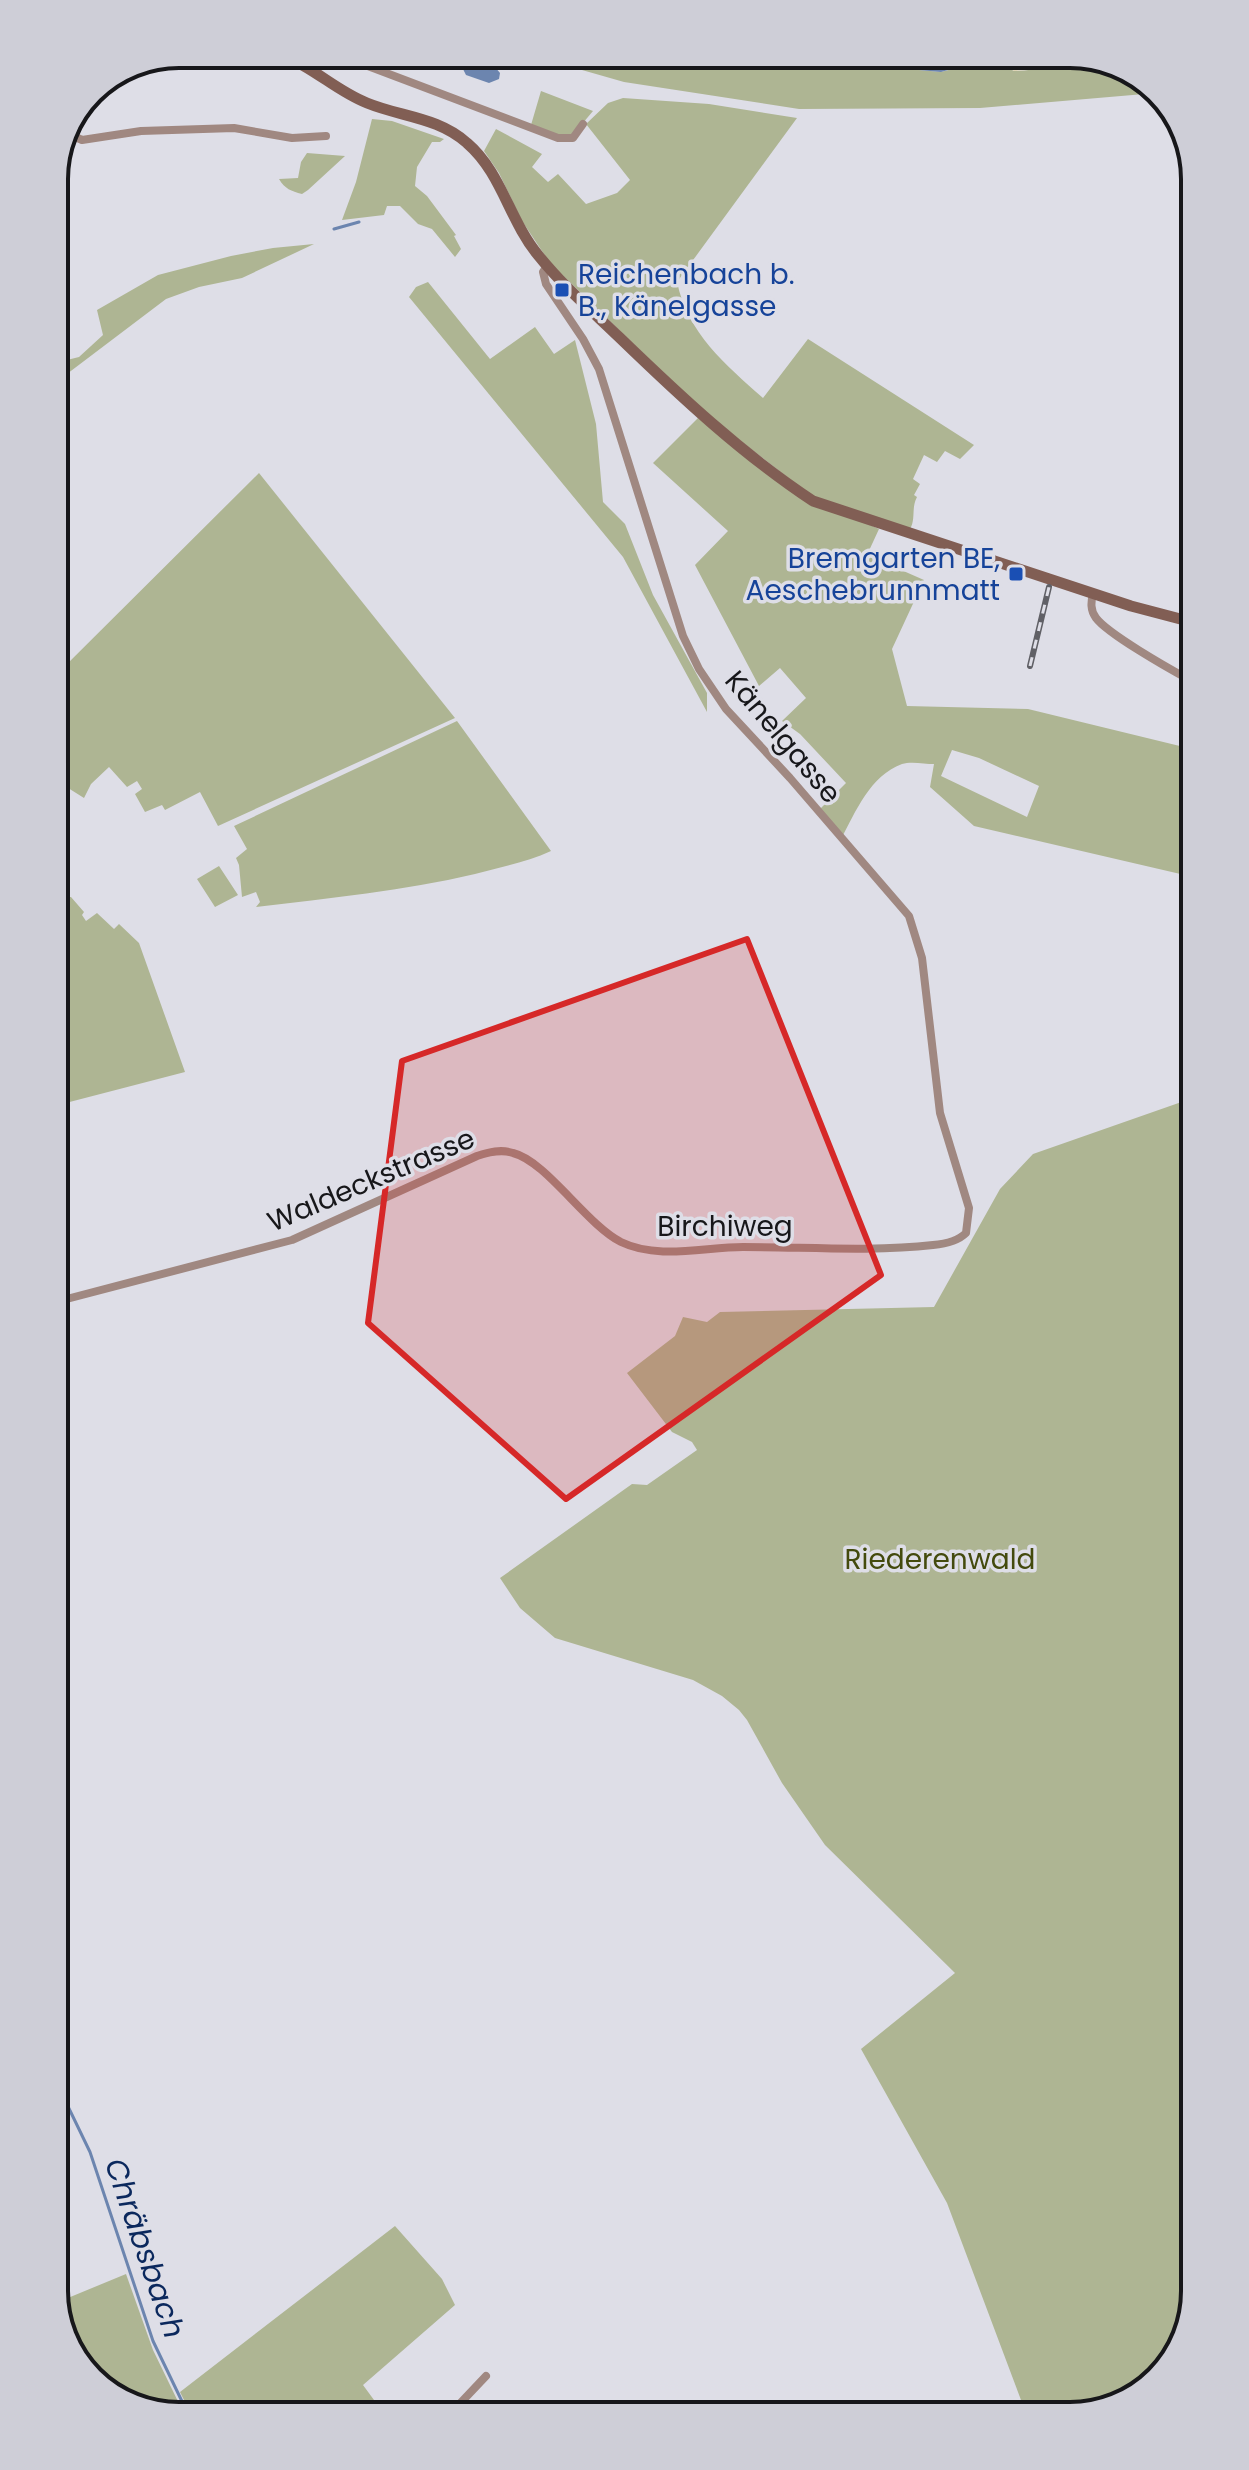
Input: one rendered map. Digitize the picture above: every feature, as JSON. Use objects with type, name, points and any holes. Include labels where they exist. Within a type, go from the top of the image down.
[{"type":"street","points":[[313,68],[365,102],[433,122],[460,137],[486,162],[525,238],[547,266],[704,417],[783,481],[823,506],[1181,619]]},
{"type":"street","points":[[373,68],[558,138],[573,138],[583,124]]},
{"type":"street","points":[[76,137],[82,140],[141,131],[234,128],[292,138],[326,136]]},
{"type":"street","name":"Känelgasse","points":[[547,266],[543,272],[546,284],[599,369],[683,636],[699,669],[736,721],[790,778],[909,916],[922,958],[940,1113],[969,1208],[966,1233]]},
{"type":"street","points":[[1093,593],[1091,607],[1098,621],[1181,675]]},
{"type":"street","name":"Waldeckstrasse","points":[[68,1299],[292,1240],[477,1156],[499,1151],[515,1153]]},
{"type":"street","name":"Birchiweg","points":[[515,1153],[539,1169],[612,1236],[632,1246],[670,1251],[738,1247],[906,1247],[950,1241],[966,1233]]},
{"type":"street","points":[[461,2402],[486,2376]]},
{"type":"highlighted area","points":[[747,939],[881,1275],[566,1499],[368,1323],[402,1061]]},
{"type":"green space","points":[[575,68],[897,68],[941,72],[959,68],[1009,68],[1014,71],[1077,68],[1105,74],[1141,94],[980,108],[799,109],[624,82]]},
{"type":"green space","points":[[541,91],[593,111],[572,136],[559,136],[531,125]]},
{"type":"green space","points":[[623,98],[709,104],[797,118],[677,282],[682,301],[710,347],[763,398],[808,339],[974,445],[960,459],[945,451],[937,462],[924,455],[913,479],[920,484],[914,495],[917,497],[910,529],[815,497],[706,414],[550,263],[522,221],[499,173],[484,151],[496,129],[542,154],[532,167],[548,182],[558,174],[586,204],[617,193],[630,180],[586,124],[608,103]]},
{"type":"green space","points":[[372,119],[392,121],[444,139],[432,142],[417,167],[415,186],[427,196],[456,235],[461,249],[455,257],[432,229],[418,224],[400,206],[387,206],[384,215],[342,220],[356,182]]},
{"type":"green space","points":[[307,153],[345,156],[302,194],[289,189],[279,179],[298,178],[301,162]]},
{"type":"green space","points":[[314,244],[242,278],[199,287],[166,299],[68,373],[68,360],[79,357],[103,335],[97,310],[158,275],[273,248]]},
{"type":"green space","points":[[428,282],[490,359],[535,327],[554,354],[575,340],[596,424],[603,502],[625,524],[653,595],[707,693],[707,712],[623,557],[409,297],[416,287]]},
{"type":"green space","points":[[698,418],[781,484],[879,529],[867,555],[924,580],[892,649],[907,706],[1028,709],[1181,746],[1181,874],[974,826],[930,787],[934,764],[902,764],[881,777],[858,806],[841,839],[817,812],[846,783],[800,734],[782,721],[806,698],[780,668],[759,686],[695,565],[728,531],[653,463]],"holes":[[[952,750],[979,758],[1039,786],[1027,817],[941,776]]]},
{"type":"green space","points":[[259,473],[455,718],[218,826],[200,792],[165,810],[162,805],[145,812],[135,794],[142,789],[137,781],[127,787],[109,767],[91,784],[84,798],[68,788],[68,663]]},
{"type":"green space","points":[[457,721],[551,851],[475,874],[394,890],[256,907],[260,902],[256,892],[242,897],[236,858],[247,849],[234,826]]},
{"type":"green space","points":[[219,866],[238,895],[215,907],[197,879]]},
{"type":"green space","points":[[68,897],[84,912],[82,915],[86,921],[97,913],[114,929],[119,924],[139,943],[185,1072],[68,1102]]},
{"type":"green space","name":"Riederenwald","points":[[1181,1102],[1180,2305],[1170,2340],[1153,2364],[1137,2379],[1112,2394],[1070,2402],[1022,2402],[947,2203],[861,2049],[955,1973],[825,1845],[782,1783],[739,1710],[722,1696],[693,1680],[555,1638],[520,1608],[500,1578],[632,1484],[647,1485],[697,1450],[692,1442],[672,1432],[627,1373],[675,1336],[683,1317],[707,1322],[720,1312],[934,1307],[1000,1189],[1033,1154]]},
{"type":"green space","points":[[395,2226],[442,2279],[455,2305],[363,2385],[374,2402],[185,2402],[180,2392]]},
{"type":"green space","points":[[126,2274],[153,2350],[178,2402],[158,2400],[130,2391],[101,2369],[76,2333],[69,2298]]},
{"type":"sand","points":[[1009,68],[1060,68],[1014,71]]},
{"type":"water","points":[[462,68],[496,68],[500,73],[499,79],[489,83],[466,75]]},
{"type":"water","points":[[897,68],[955,68],[941,72]]},
{"type":"waterway","points":[[334,229],[359,222]]},
{"type":"waterway","name":"Chräbsbach","points":[[68,2106],[90,2152],[153,2341],[182,2402]]},
{"type":"railway","points":[[1030,666],[1049,587]]},
{"type":"place","name":"Reichenbach b. B., Känelgasse","points":[[562,290]]},
{"type":"place","name":"Bremgarten BE, Aeschebrunnmatt","points":[[1016,574]]}]
